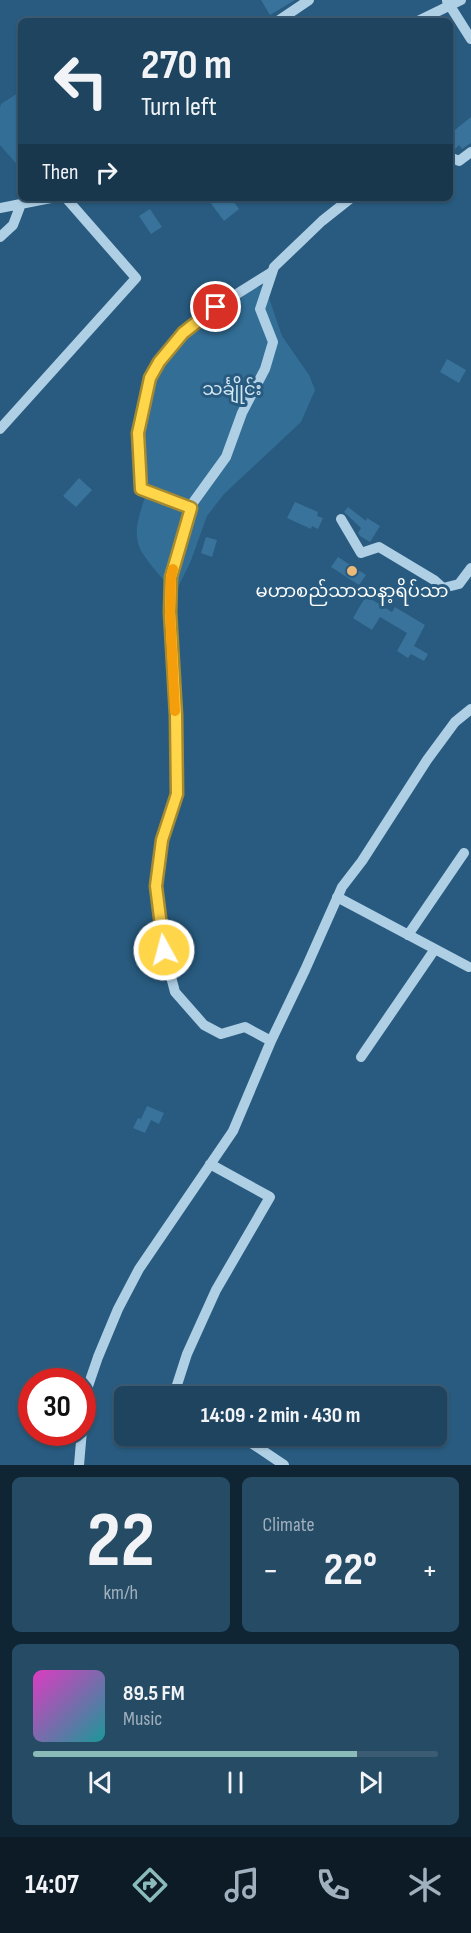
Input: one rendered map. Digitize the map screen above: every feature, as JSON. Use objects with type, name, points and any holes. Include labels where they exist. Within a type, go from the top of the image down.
[{"type":"street","points":[[282,18],[309,0]]},
{"type":"street","points":[[424,18],[453,2],[471,39]]},
{"type":"street","points":[[453,159],[459,161],[471,152]]},
{"type":"street","points":[[0,208],[36,201]]},
{"type":"street","points":[[0,429],[136,278],[69,201]]},
{"type":"street","points":[[271,1041],[245,1027],[221,1034],[204,1026],[175,992],[164,950],[156,886],[162,840],[177,794],[176,715],[170,612],[171,577],[192,504],[226,457],[242,413],[265,369],[273,342],[260,309],[274,267],[347,201]]},
{"type":"street","points":[[0,237],[13,225],[21,204]]},
{"type":"street","points":[[191,508],[141,489],[138,433],[150,378],[159,362],[183,333],[216,307],[272,272]]},
{"type":"street","points":[[341,519],[361,553],[379,547],[434,580],[442,588],[459,584],[471,568]]},
{"type":"street","points":[[79,1465],[85,1395],[118,1309],[139,1269],[233,1131],[271,1041],[342,887],[362,861],[427,760],[455,722],[471,709]]},
{"type":"street","points":[[408,934],[464,853]]},
{"type":"street","points":[[337,897],[469,967]]},
{"type":"street","points":[[361,1057],[435,949]]},
{"type":"street","points":[[177,1386],[187,1354],[216,1290],[270,1197],[210,1164]]},
{"type":"street","points":[[256,1446],[284,1465]]},
{"type":"green space","points":[[18,93],[18,166],[0,145],[1,104]]},
{"type":"green space","name":"သင်္ချိုင်း","points":[[265,286],[282,336],[309,375],[315,390],[301,422],[224,494],[207,516],[190,563],[175,593],[145,557],[137,539],[137,524],[148,482],[142,445],[145,409],[158,373],[179,343],[192,330],[244,294]]},
{"type":"building","points":[[261,0],[295,0],[270,15]]},
{"type":"building","points":[[471,117],[471,143],[462,149],[459,145],[453,150],[453,132]]},
{"type":"building","points":[[209,201],[233,201],[239,209],[224,221]]},
{"type":"building","points":[[150,209],[162,227],[151,234],[139,216]]},
{"type":"building","points":[[447,359],[466,370],[459,383],[440,372]]},
{"type":"building","points":[[79,478],[92,490],[76,507],[63,496]]},
{"type":"building","points":[[295,502],[318,512],[317,516],[323,518],[318,529],[312,526],[311,529],[287,518]]},
{"type":"building","points":[[348,507],[366,521],[367,518],[380,526],[370,542],[360,536],[358,533],[361,528],[344,512]]},
{"type":"building","points":[[206,537],[217,540],[212,557],[201,553]]},
{"type":"building","points":[[338,557],[366,575],[359,585],[331,567]]},
{"type":"building","points":[[366,596],[392,612],[395,607],[425,625],[414,646],[428,654],[424,661],[411,654],[408,658],[397,651],[407,633],[380,617],[372,630],[353,618]]},
{"type":"building","points":[[147,1106],[164,1113],[159,1124],[151,1120],[145,1133],[133,1128],[138,1118],[141,1119]]},
{"type":"slow traffic","points":[[173,569],[170,612],[175,711]]},
{"type":"place","name":"မဟာစည်သာသနာ့ရိပ်သာ","points":[[352,571]]},
{"type":"route","points":[[164,950],[156,886],[162,840],[177,794],[176,715],[171,660],[171,577],[191,508],[141,489],[138,433],[150,378],[159,362],[183,333],[216,307]]}]
